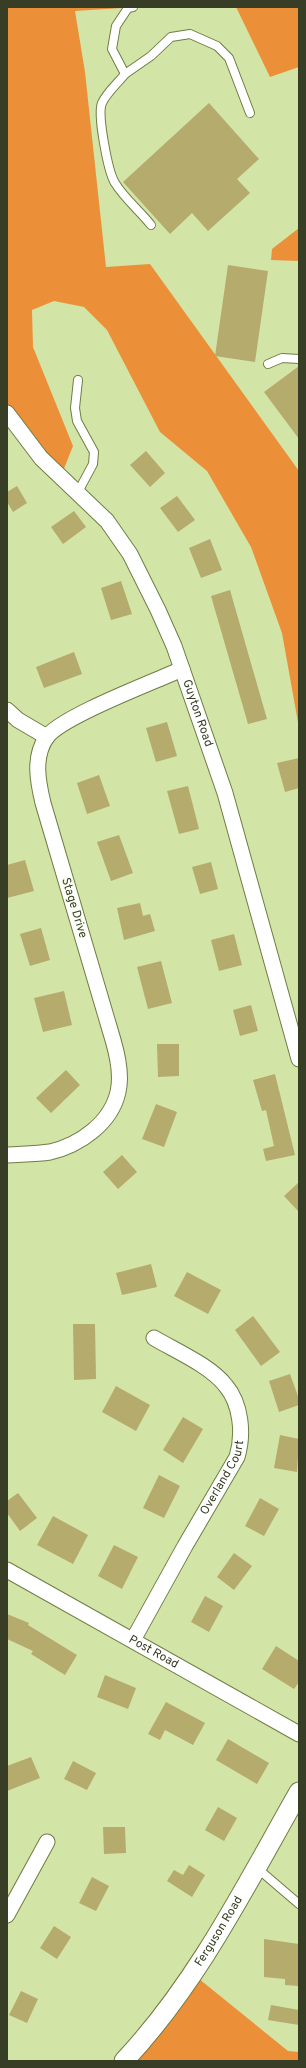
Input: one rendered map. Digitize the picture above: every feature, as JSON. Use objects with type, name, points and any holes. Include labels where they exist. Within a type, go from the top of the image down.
[{"type":"street","name":"Guyton Road","points":[[7,413],[32,447],[107,521],[130,554],[161,617],[174,646],[225,793],[299,1059]]},
{"type":"street","points":[[7,710],[18,720],[47,737],[66,722],[182,669]]},
{"type":"street","name":"Stage Drive","points":[[7,1155],[50,1152],[82,1139],[107,1116],[116,1100],[119,1082],[119,1064],[113,1040],[39,785],[38,761],[47,737]]},
{"type":"street","name":"Overland Court","points":[[133,1640],[185,1546],[238,1457],[241,1441],[240,1418],[227,1386],[207,1369],[154,1338]]},
{"type":"street","name":"Post Road","points":[[7,1570],[299,1734]]},
{"type":"street","name":"Ferguson Road","points":[[124,2061],[172,2006],[193,1974],[299,1792]]},
{"type":"street","points":[[7,1915],[46,1842]]},
{"type":"lane","points":[[125,74],[112,49],[116,26],[128,8],[133,7]]},
{"type":"lane","points":[[151,225],[115,183],[106,150],[101,122],[101,104],[125,74],[151,56],[171,37],[190,34],[217,46],[229,58],[250,113]]},
{"type":"lane","points":[[268,364],[282,358],[299,359]]},
{"type":"lane","points":[[78,380],[75,408],[78,420],[94,452],[93,464],[78,492]]},
{"type":"lane","points":[[256,1867],[299,1904]]},
{"type":"shaded area","points":[[7,7],[138,7],[75,11],[85,72],[106,267],[150,264],[299,471],[299,728],[282,633],[251,547],[207,471],[160,432],[107,330],[84,307],[54,301],[32,310],[33,347],[73,446],[61,476],[7,413]]},
{"type":"shaded area","points":[[236,7],[299,7],[299,67],[270,77]]},
{"type":"shaded area","points":[[299,228],[299,261],[271,260],[272,249]]},
{"type":"shaded area","points":[[193,1974],[288,2051],[299,2052],[299,2061],[124,2061]]},
{"type":"building","points":[[209,103],[259,159],[237,179],[250,193],[208,231],[192,213],[170,234],[123,182]]},
{"type":"building","points":[[228,265],[268,271],[255,362],[215,356]]},
{"type":"building","points":[[299,366],[299,439],[264,392]]},
{"type":"building","points":[[146,451],[165,473],[150,487],[130,465]]},
{"type":"building","points":[[17,486],[27,503],[13,512],[7,502],[7,492]]},
{"type":"building","points":[[177,496],[195,520],[178,532],[160,508]]},
{"type":"building","points":[[74,511],[86,527],[63,544],[51,527]]},
{"type":"building","points":[[210,539],[222,570],[201,578],[189,548]]},
{"type":"building","points":[[121,581],[132,614],[111,620],[101,588]]},
{"type":"building","points":[[230,590],[267,719],[248,724],[211,596]]},
{"type":"building","points":[[74,652],[82,674],[44,688],[36,667]]},
{"type":"building","points":[[167,722],[177,756],[156,762],[146,728]]},
{"type":"building","points":[[299,758],[299,788],[285,792],[277,763]]},
{"type":"building","points":[[99,775],[110,806],[87,814],[77,783]]},
{"type":"building","points":[[188,786],[199,829],[179,834],[167,791]]},
{"type":"building","points":[[119,835],[133,873],[111,881],[97,842]]},
{"type":"building","points":[[25,860],[34,891],[7,898],[7,865]]},
{"type":"building","points":[[211,862],[218,889],[200,894],[192,867]]},
{"type":"building","points":[[140,903],[143,916],[150,914],[155,931],[124,940],[117,908]]},
{"type":"building","points":[[41,928],[50,960],[30,966],[20,934]]},
{"type":"building","points":[[234,934],[242,965],[219,971],[211,940]]},
{"type":"building","points":[[161,961],[172,1003],[148,1009],[137,967]]},
{"type":"building","points":[[64,991],[72,1025],[43,1032],[34,998]]},
{"type":"building","points":[[251,1005],[258,1031],[240,1036],[233,1010]]},
{"type":"building","points":[[157,1044],[179,1044],[179,1076],[158,1077]]},
{"type":"building","points":[[66,1070],[80,1085],[51,1113],[36,1098]]},
{"type":"building","points":[[275,1074],[295,1155],[266,1161],[263,1149],[274,1146],[266,1110],[262,1111],[253,1080]]},
{"type":"building","points":[[156,1104],[177,1112],[164,1147],[142,1139]]},
{"type":"building","points":[[122,1155],[137,1172],[118,1189],[103,1172]]},
{"type":"building","points":[[299,1182],[299,1212],[284,1196]]},
{"type":"building","points":[[151,1264],[157,1287],[122,1295],[116,1273]]},
{"type":"building","points":[[187,1272],[221,1290],[208,1314],[174,1296]]},
{"type":"building","points":[[253,1316],[280,1352],[261,1366],[235,1330]]},
{"type":"building","points":[[73,1324],[95,1324],[96,1379],[74,1380]]},
{"type":"building","points":[[290,1374],[299,1399],[299,1405],[279,1412],[269,1381]]},
{"type":"building","points":[[116,1386],[150,1405],[136,1431],[102,1412]]},
{"type":"building","points":[[183,1417],[203,1429],[183,1463],[163,1450]]},
{"type":"building","points":[[280,1435],[299,1439],[297,1472],[274,1468]]},
{"type":"building","points":[[159,1475],[180,1486],[164,1518],[143,1508]]},
{"type":"building","points":[[18,1493],[37,1518],[20,1531],[7,1513],[7,1501]]},
{"type":"building","points":[[260,1498],[279,1509],[264,1536],[245,1526]]},
{"type":"building","points":[[53,1516],[88,1535],[73,1564],[37,1545]]},
{"type":"building","points":[[114,1545],[138,1557],[122,1589],[98,1576]]},
{"type":"building","points":[[234,1553],[252,1566],[234,1590],[217,1577]]},
{"type":"building","points":[[205,1596],[223,1606],[209,1632],[191,1622]]},
{"type":"building","points":[[7,1614],[29,1623],[28,1625],[77,1655],[65,1675],[31,1654],[33,1651],[7,1639]]},
{"type":"building","points":[[276,1646],[299,1661],[299,1682],[294,1689],[262,1669]]},
{"type":"building","points":[[105,1675],[136,1688],[128,1709],[97,1697]]},
{"type":"building","points":[[166,1702],[205,1723],[193,1745],[165,1730],[160,1740],[148,1734]]},
{"type":"building","points":[[228,1739],[269,1763],[257,1784],[216,1760]]},
{"type":"building","points":[[31,1757],[40,1778],[7,1791],[7,1766]]},
{"type":"building","points":[[73,1761],[96,1773],[87,1790],[64,1779]]},
{"type":"building","points":[[218,1807],[237,1818],[224,1841],[205,1830]]},
{"type":"building","points":[[103,1827],[125,1827],[126,1853],[104,1854]]},
{"type":"building","points":[[189,1865],[205,1875],[192,1897],[167,1881],[174,1870],[183,1875]]},
{"type":"building","points":[[92,1877],[109,1886],[96,1911],[79,1903]]},
{"type":"building","points":[[54,1926],[71,1937],[57,1959],[40,1948]]},
{"type":"building","points":[[264,1939],[299,1944],[299,1986],[285,1985],[285,1979],[264,1977]]},
{"type":"building","points":[[21,1991],[38,1999],[27,2023],[9,2015]]},
{"type":"building","points":[[271,2005],[299,2010],[299,2025],[268,2020]]}]
